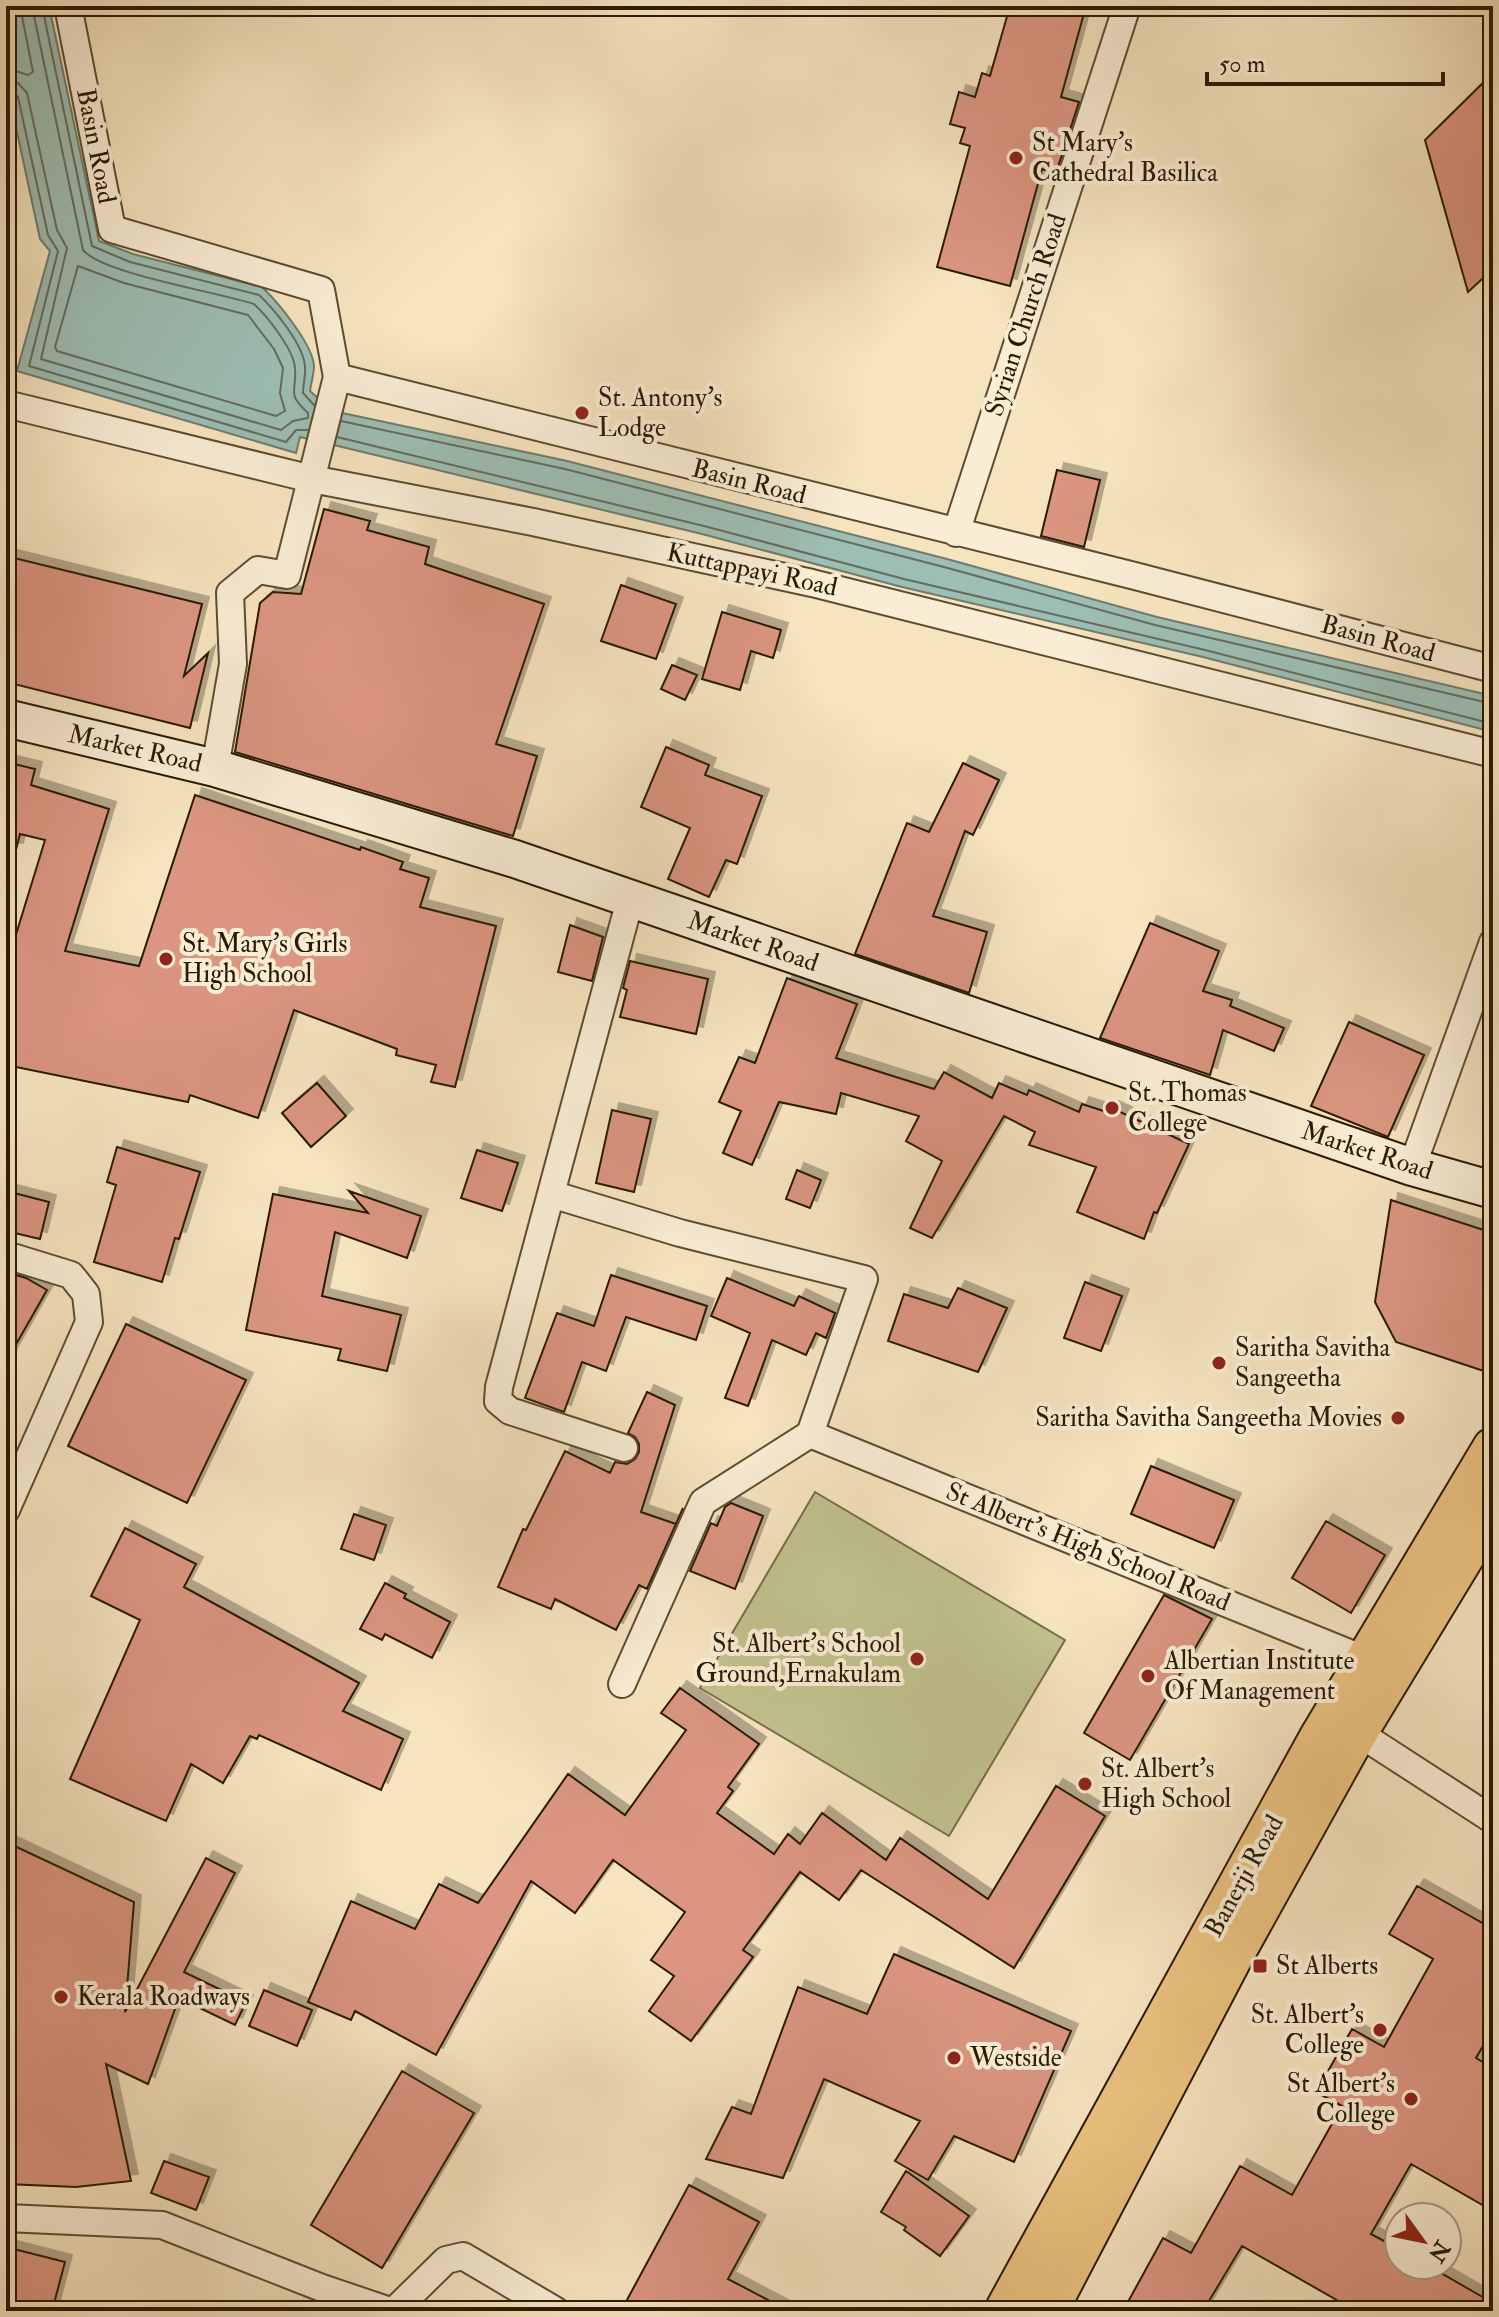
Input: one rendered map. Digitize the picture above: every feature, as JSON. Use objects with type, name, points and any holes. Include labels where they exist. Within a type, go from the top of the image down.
[{"type":"main road","name":"Banerji Road","points":[[1005,2311],[1311,1753],[1493,1448]]},
{"type":"main road","name":"Banerji Road","points":[[1047,2311],[1231,1959],[1357,1732],[1493,1508]]},
{"type":"street","name":"Basin Road","points":[[68,6],[112,229],[321,290],[337,377],[1131,575],[1493,669]]},
{"type":"street","name":"Syrian Church Road","points":[[956,533],[1127,6]]},
{"type":"street","points":[[215,768],[233,664],[230,593],[258,570],[287,575],[337,377]]},
{"type":"street","name":"Kuttappayi Road","points":[[6,404],[312,479],[533,522],[812,583],[1493,754]]},
{"type":"street","name":"Market Road","points":[[6,718],[215,768],[515,859],[1412,1167],[1493,1190]]},
{"type":"street","points":[[624,1448],[510,1411],[498,1401],[499,1387],[630,900]]},
{"type":"street","points":[[1412,1167],[1493,942]]},
{"type":"street","points":[[551,1194],[680,1233],[864,1279],[810,1434],[703,1502],[622,1684]]},
{"type":"street","points":[[6,1255],[71,1275],[86,1294],[89,1322],[6,1510]]},
{"type":"street","name":"St Albert's High School Road","points":[[810,1434],[1366,1660]]},
{"type":"street","points":[[1357,1732],[1493,1820]]},
{"type":"street","points":[[6,2218],[162,2225],[322,2288],[392,2311],[446,2260],[463,2256],[556,2311]]},
{"type":"green space","points":[[815,1492],[1065,1640],[949,1836],[700,1688]]},
{"type":"water","points":[[6,6],[49,6],[99,241],[133,254],[262,287],[285,313],[308,347],[314,366],[310,391],[333,411],[567,461],[1157,617],[1493,696],[1493,732],[1203,657],[902,587],[702,534],[300,437],[296,453],[17,371],[50,251],[40,239],[6,81]]},
{"type":"building","name":"St Mary's Cathedral Basilica","points":[[1010,6],[1086,6],[1061,97],[1079,102],[1056,173],[1042,169],[1010,286],[937,267],[970,146],[960,143],[965,128],[950,124],[959,92],[975,97],[982,73],[990,76]]},
{"type":"building","points":[[1493,73],[1493,269],[1468,292],[1425,140]]},
{"type":"building","points":[[1057,470],[1100,480],[1084,547],[1041,536]]},
{"type":"building","points":[[324,509],[370,521],[367,530],[429,547],[425,564],[544,604],[496,744],[537,756],[513,836],[235,752],[260,603],[273,592],[301,594]]},
{"type":"building","points":[[6,556],[202,604],[184,676],[208,653],[190,728],[6,682]]},
{"type":"building","points":[[621,585],[676,604],[656,659],[601,641]]},
{"type":"building","points":[[722,612],[781,630],[773,658],[751,651],[740,690],[702,679]]},
{"type":"building","points":[[672,665],[697,675],[685,700],[661,689]]},
{"type":"building","points":[[666,747],[709,765],[705,775],[762,796],[737,864],[726,860],[709,897],[668,879],[690,828],[641,807]]},
{"type":"building","points":[[6,762],[35,769],[31,785],[109,809],[65,951],[139,966],[195,795],[403,862],[400,869],[429,878],[420,907],[496,926],[455,1087],[431,1082],[436,1065],[396,1055],[397,1049],[294,1010],[258,1118],[190,1095],[188,1102],[6,1065],[6,970],[12,940],[45,840],[20,834],[16,850],[6,849]]},
{"type":"building","points":[[963,763],[999,780],[973,835],[965,831],[933,916],[987,932],[969,993],[855,954],[907,823],[929,832]]},
{"type":"building","points":[[1150,923],[1219,951],[1203,991],[1232,1000],[1230,1006],[1284,1028],[1274,1051],[1223,1030],[1210,1075],[1100,1038]]},
{"type":"building","points":[[570,925],[603,937],[592,981],[558,972]]},
{"type":"building","points":[[630,961],[708,979],[696,1034],[620,1017]]},
{"type":"building","points":[[787,978],[857,1004],[836,1058],[934,1089],[944,1072],[992,1098],[999,1083],[1027,1095],[1029,1090],[1079,1112],[1082,1104],[1110,1113],[1112,1108],[1189,1144],[1157,1213],[1154,1212],[1144,1239],[1077,1212],[1096,1167],[1029,1145],[1035,1132],[1004,1116],[932,1238],[910,1228],[942,1161],[906,1141],[919,1116],[841,1093],[836,1114],[779,1102],[752,1165],[723,1153],[741,1111],[719,1102],[739,1057],[755,1063]]},
{"type":"building","points":[[1349,1022],[1424,1055],[1388,1137],[1311,1106]]},
{"type":"building","points":[[317,1083],[346,1116],[311,1147],[282,1113]]},
{"type":"building","points":[[612,1110],[651,1119],[634,1192],[596,1183]]},
{"type":"building","points":[[117,1147],[200,1172],[162,1282],[94,1262],[116,1185],[107,1182]]},
{"type":"building","points":[[477,1150],[518,1163],[502,1211],[461,1198]]},
{"type":"building","points":[[797,1170],[821,1180],[810,1208],[786,1199]]},
{"type":"building","points":[[6,1191],[49,1202],[40,1239],[6,1231]]},
{"type":"building","points":[[349,1191],[421,1216],[407,1258],[335,1232],[322,1296],[401,1315],[387,1371],[338,1360],[341,1349],[246,1330],[273,1194],[368,1213]]},
{"type":"building","points":[[1391,1200],[1493,1233],[1493,1374],[1396,1342],[1375,1302]]},
{"type":"building","points":[[6,1272],[26,1278],[47,1290],[6,1362]]},
{"type":"building","points":[[611,1275],[707,1306],[696,1340],[626,1317],[606,1371],[582,1362],[564,1412],[525,1398],[557,1313],[594,1326]]},
{"type":"building","points":[[727,1278],[794,1306],[799,1296],[835,1313],[826,1338],[816,1333],[806,1355],[772,1340],[748,1406],[725,1398],[750,1333],[711,1316]]},
{"type":"building","points":[[1085,1282],[1122,1296],[1101,1351],[1064,1338]]},
{"type":"building","points":[[958,1288],[1007,1308],[978,1372],[888,1341],[904,1294],[948,1308]]},
{"type":"building","points":[[126,1324],[246,1380],[187,1503],[68,1446]]},
{"type":"building","points":[[647,1392],[675,1405],[641,1512],[676,1524],[647,1589],[639,1585],[616,1630],[555,1599],[551,1609],[498,1587],[523,1529],[526,1530],[565,1451],[610,1473],[615,1462],[627,1464],[635,1459],[639,1444],[628,1433]]},
{"type":"building","points":[[1151,1466],[1234,1500],[1214,1548],[1131,1514]]},
{"type":"building","points":[[731,1503],[763,1516],[735,1589],[690,1571],[711,1523],[717,1526],[725,1507]]},
{"type":"building","points":[[354,1514],[386,1525],[374,1560],[341,1549]]},
{"type":"building","points":[[1326,1521],[1385,1555],[1351,1613],[1292,1578]]},
{"type":"building","points":[[125,1528],[196,1564],[184,1587],[359,1683],[343,1711],[403,1739],[381,1790],[259,1735],[257,1739],[250,1736],[223,1783],[191,1764],[166,1821],[70,1779],[140,1620],[91,1596]]},
{"type":"building","points":[[385,1583],[406,1594],[404,1598],[450,1622],[432,1658],[385,1634],[382,1640],[360,1629]]},
{"type":"building","name":"Albertian Institute Of Management","points":[[1164,1595],[1212,1619],[1130,1760],[1084,1733]]},
{"type":"building","points":[[680,1688],[759,1744],[728,1787],[733,1791],[717,1813],[774,1854],[788,1834],[800,1844],[822,1813],[886,1860],[900,1838],[988,1899],[1056,1786],[1105,1816],[1014,1968],[861,1870],[839,1900],[800,1872],[743,1950],[753,1957],[691,2041],[649,2011],[674,1976],[651,1960],[685,1912],[613,1860],[575,1913],[531,1881],[436,2055],[355,2011],[351,2020],[308,2002],[351,1901],[415,1929],[439,1884],[478,1903],[568,1774],[625,1815],[686,1730],[661,1713]]},
{"type":"building","name":"Kerala Roadways","points":[[6,1842],[134,1902],[125,2012],[206,1858],[235,1873],[184,1972],[246,2002],[235,2025],[179,1998],[148,2084],[106,2064],[131,2181],[76,2187],[6,2184]]},
{"type":"building","name":"St Albert’s College","points":[[1417,1886],[1493,1929],[1493,2029],[1476,2058],[1493,2068],[1493,2211],[1411,2164],[1390,2201],[1383,2201],[1383,2213],[1371,2234],[1383,2240],[1383,2281],[1455,2281],[1493,2303],[1493,2311],[1356,2311],[1242,2246],[1203,2311],[1123,2311],[1163,2238],[1191,2253],[1240,2166],[1292,2195],[1342,2106],[1316,2092],[1352,2029],[1384,2047],[1433,1959],[1389,1934]]},
{"type":"building","name":"Westside","points":[[894,1954],[1071,2031],[1014,2162],[954,2136],[928,2180],[895,2161],[920,2121],[824,2079],[783,2178],[706,2159],[732,2107],[751,2114],[798,1987],[867,2014]]},
{"type":"building","points":[[264,1990],[312,2010],[297,2046],[249,2026]]},
{"type":"building","points":[[402,2071],[474,2113],[382,2268],[311,2225]]},
{"type":"building","points":[[164,2161],[209,2177],[196,2210],[151,2193]]},
{"type":"building","points":[[906,2171],[969,2216],[940,2256],[904,2230],[906,2227],[881,2212]]},
{"type":"building","points":[[689,2185],[759,2222],[728,2279],[789,2311],[621,2311]]},
{"type":"building","points":[[6,2247],[65,2262],[52,2311],[6,2311]]},
{"type":"place","name":"St Mary's Cathedral Basilica","points":[[1016,158]]},
{"type":"place","name":"St. Antony's Lodge","points":[[582,413]]},
{"type":"place","name":"St. Mary's Girls High School","points":[[166,959]]},
{"type":"place","name":"St. Thomas College","points":[[1112,1108]]},
{"type":"place","name":"Saritha Savitha Sangeetha","points":[[1219,1363]]},
{"type":"place","name":"Saritha Savitha Sangeetha Movies","points":[[1398,1418]]},
{"type":"place","name":"St. Albert’s School Ground,Ernakulam","points":[[917,1659]]},
{"type":"place","name":"Albertian Institute Of Management","points":[[1148,1676]]},
{"type":"place","name":"St. Albert's High School","points":[[1085,1784]]},
{"type":"place","name":"St Alberts","points":[[1260,1966]]},
{"type":"place","name":"Kerala Roadways","points":[[61,1997]]},
{"type":"place","name":"St. Albert's College","points":[[1380,2030]]},
{"type":"place","name":"Westside","points":[[954,2058]]},
{"type":"place","name":"St Albert’s College","points":[[1411,2099]]}]
